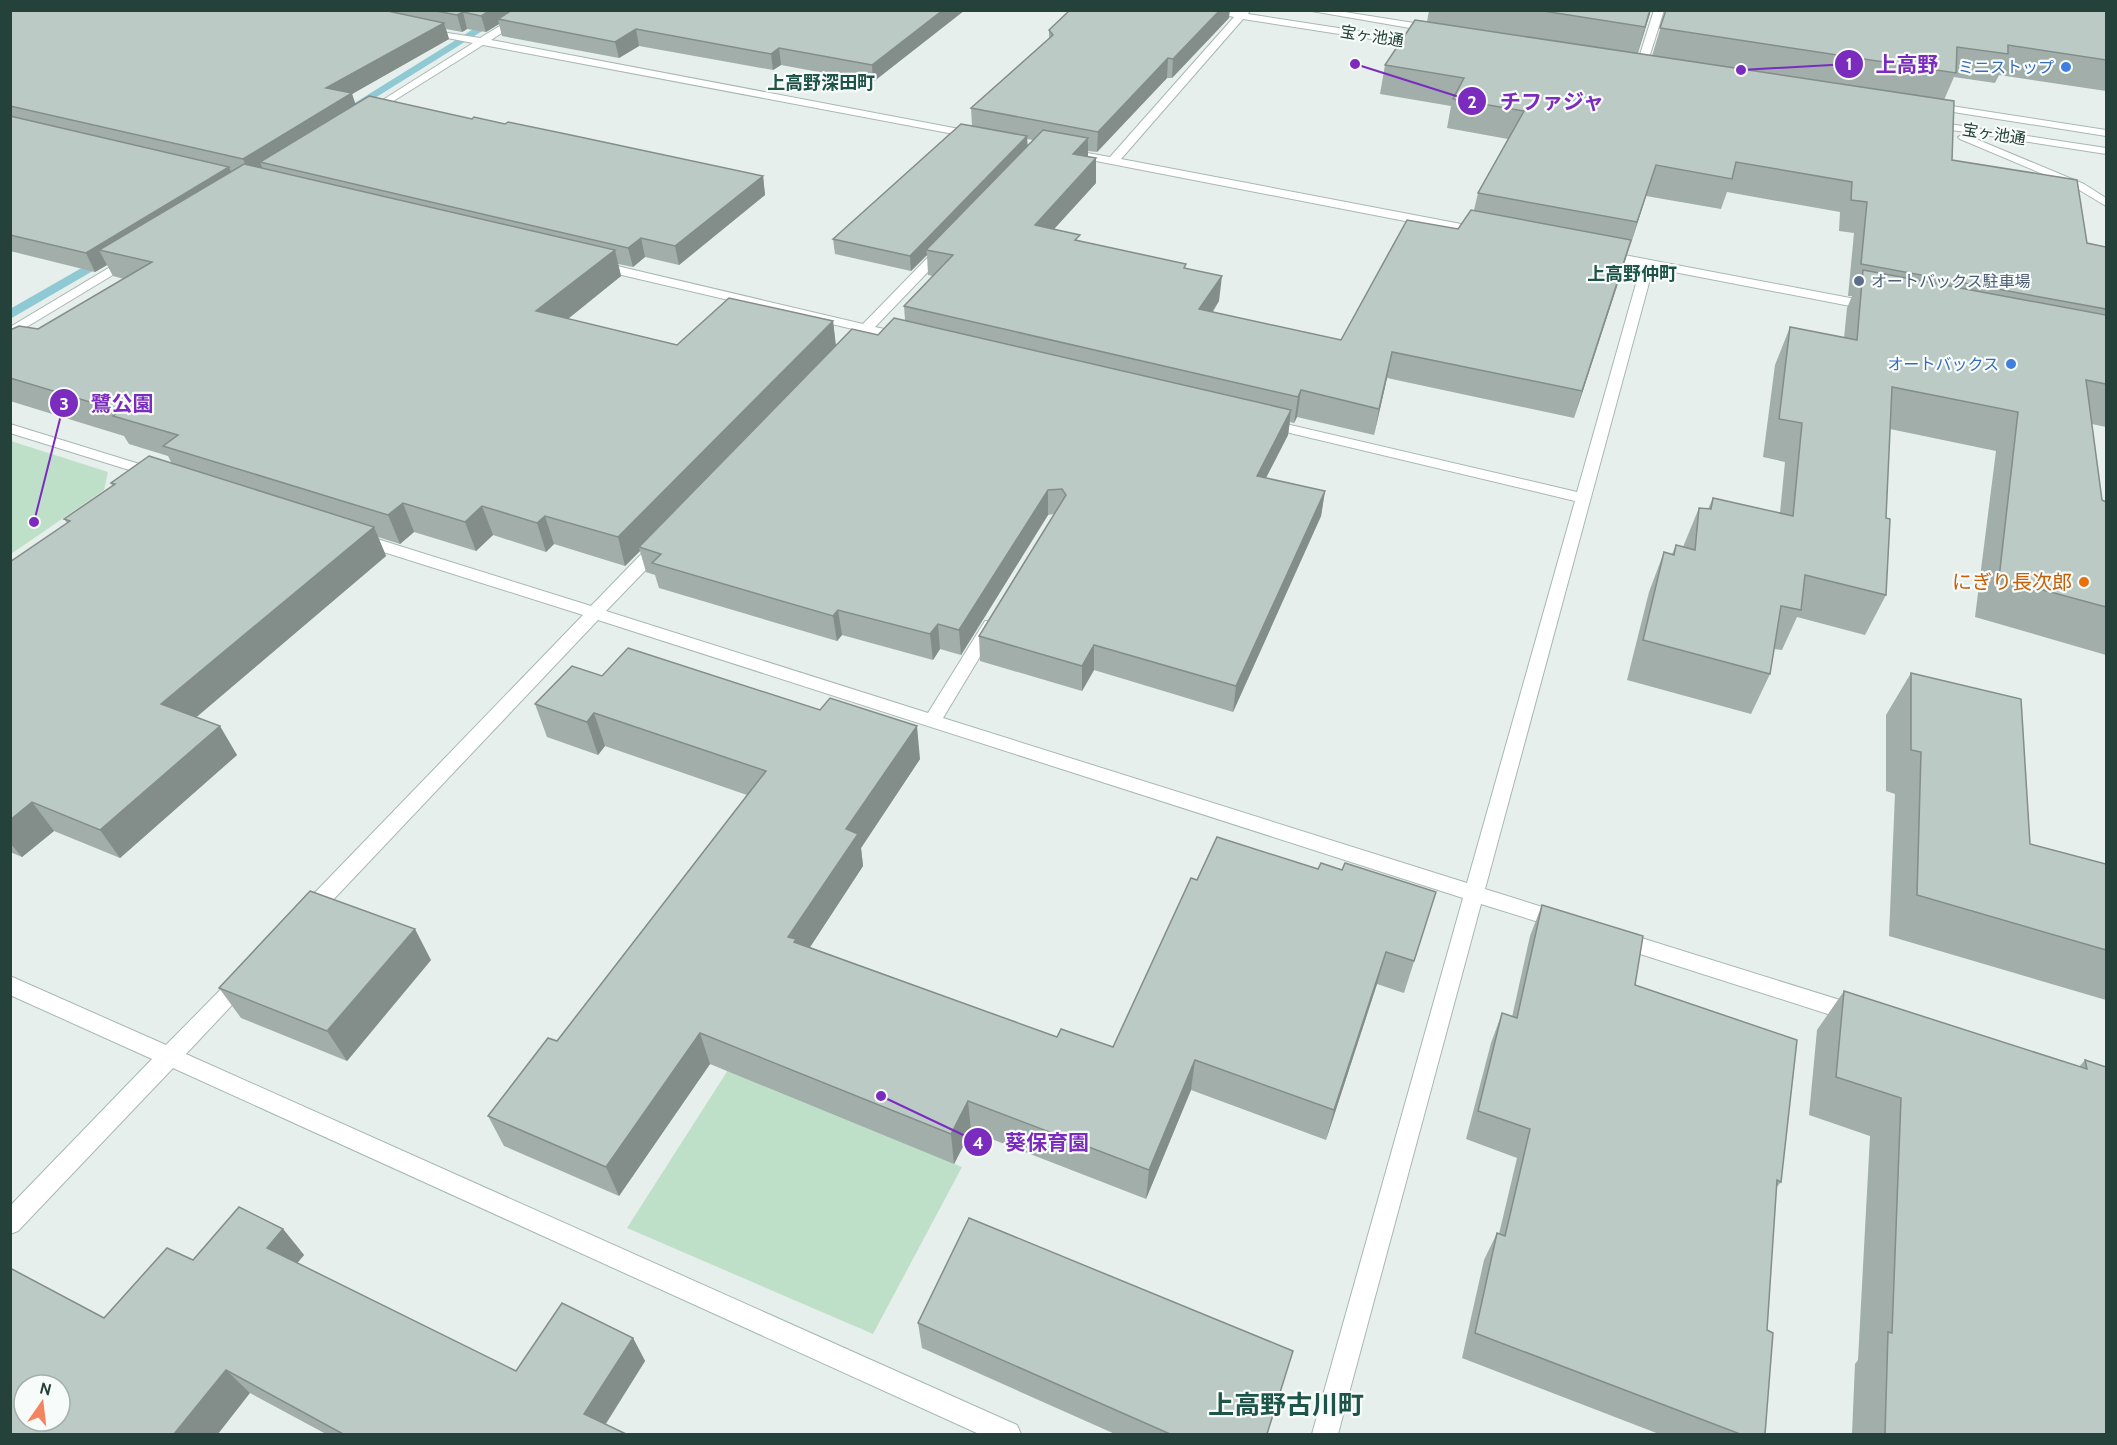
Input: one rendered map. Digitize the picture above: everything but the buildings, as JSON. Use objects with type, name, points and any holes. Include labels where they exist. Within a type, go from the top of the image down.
[{"type":"street","points":[[353,122],[534,10]]},
{"type":"street","name":"宝ヶ池通","points":[[1206,10],[1244,13],[1440,47]]},
{"type":"street","name":"宝ヶ池通","points":[[1310,10],[1448,31]]},
{"type":"street","points":[[1637,78],[1659,10]]},
{"type":"street","points":[[1113,162],[1244,13]]},
{"type":"street","points":[[413,28],[981,137]]},
{"type":"street","points":[[1632,59],[1655,62]]},
{"type":"street","points":[[1626,76],[1649,80]]},
{"type":"street","name":"宝ヶ池通","points":[[1919,104],[2106,133]]},
{"type":"street","name":"宝ヶ池通","points":[[1914,122],[2106,151]]},
{"type":"street","points":[[1937,125],[2080,186],[2106,203]]},
{"type":"street","points":[[1050,150],[1497,235]]},
{"type":"street","points":[[850,346],[957,234]]},
{"type":"street","points":[[10,333],[142,252]]},
{"type":"street","points":[[1590,253],[1883,308]]},
{"type":"street","points":[[577,260],[913,339]]},
{"type":"street","points":[[1325,1434],[1648,264]]},
{"type":"street","points":[[1248,419],[1584,498]]},
{"type":"street","points":[[10,428],[170,478]]},
{"type":"street","points":[[128,485],[148,471]]},
{"type":"street","points":[[338,531],[1576,925]]},
{"type":"street","points":[[292,928],[669,535]]},
{"type":"street","points":[[932,721],[1001,610]]},
{"type":"street","points":[[1599,932],[1869,1018]]},
{"type":"street","points":[[10,1224],[252,971]]},
{"type":"street","points":[[10,985],[1008,1434]]},
{"type":"green space","points":[[11,441],[108,472],[104,490],[11,554]]},
{"type":"green space","points":[[728,1070],[962,1167],[873,1334],[627,1228]]},
{"type":"waterway","points":[[350,109],[512,10]]},
{"type":"waterway","points":[[10,315],[106,258]]},
{"type":"place","name":"チファジャ","points":[[1355,64]]},
{"type":"place","name":"ミニストップ","points":[[2066,67]]},
{"type":"place","name":"上高野","points":[[1741,70]]},
{"type":"place","name":"オートバックス駐車場","points":[[1859,281]]},
{"type":"place","name":"オートバックス","points":[[2011,364]]},
{"type":"place","name":"鷺公園","points":[[34,522]]},
{"type":"place","name":"にぎり長次郎","points":[[2084,582]]},
{"type":"place","name":"葵保育園","points":[[881,1096]]},
{"type":"district","name":"上高野深田町","points":[[821,83]]},
{"type":"district","name":"上高野仲町","points":[[1632,274]]},
{"type":"district","name":"上高野古川町","points":[[1286,1405]]}]
